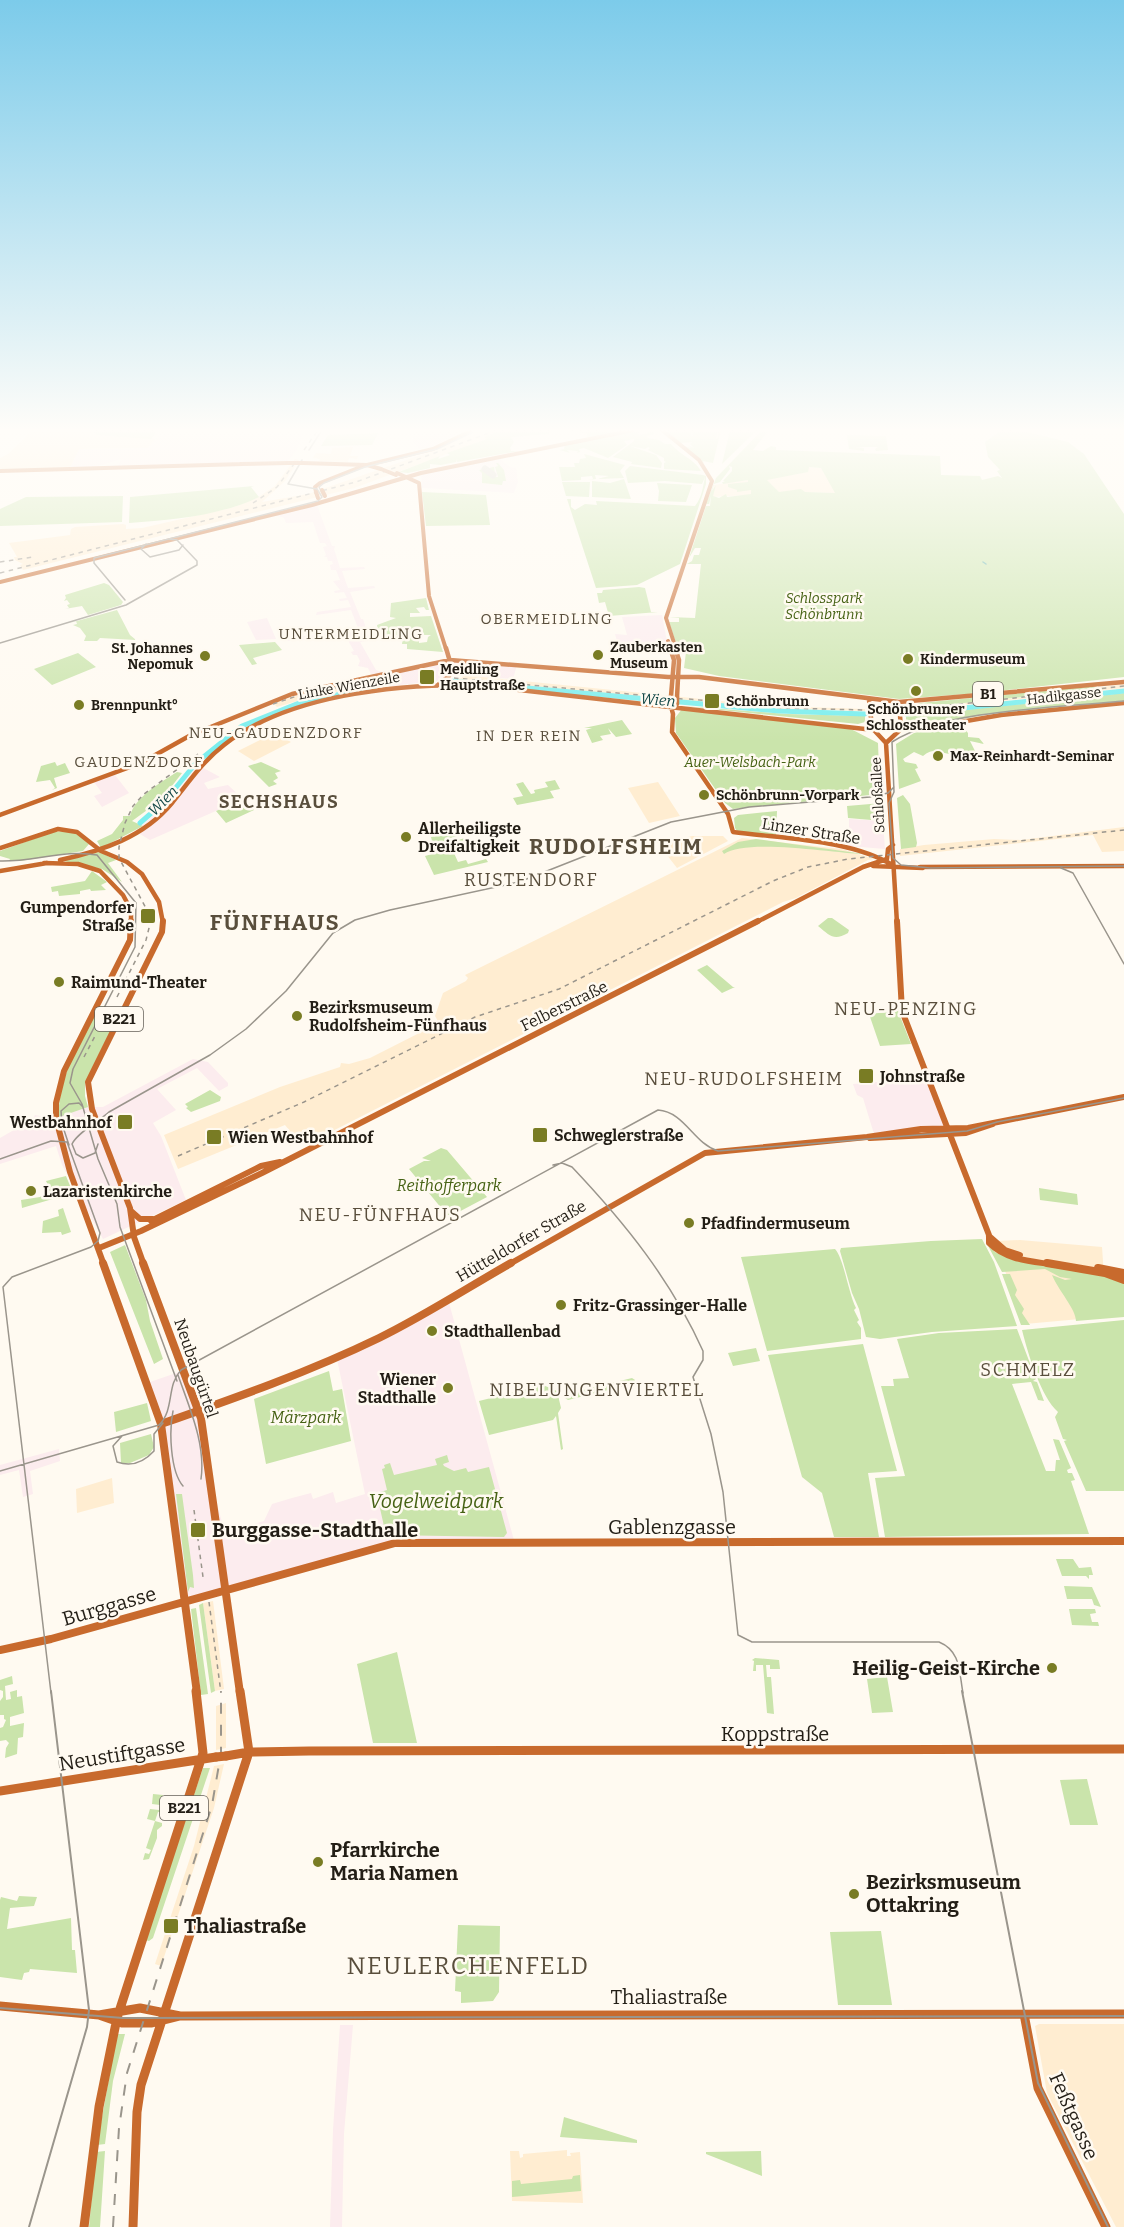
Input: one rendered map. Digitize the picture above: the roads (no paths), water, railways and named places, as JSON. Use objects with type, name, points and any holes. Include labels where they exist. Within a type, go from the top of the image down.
[{"type":"main road","points":[[139,547],[188,534]]},
{"type":"main road","points":[[0,582],[193,534]]},
{"type":"main road","points":[[423,534],[429,596],[451,663],[447,679],[433,685]]},
{"type":"main road","points":[[673,714],[670,705],[674,696],[674,660],[663,619],[692,534]]},
{"type":"main road","points":[[675,677],[679,660],[666,618],[693,534]]},
{"type":"main road","name":"B1","points":[[0,816],[141,763],[195,733],[292,694],[451,663],[473,660],[711,678]]},
{"type":"main road","name":"B1","points":[[678,669],[683,673],[711,678],[898,702],[1124,681]]},
{"type":"main road","points":[[1081,685],[1124,681]]},
{"type":"main road","name":"Linke Wienzeile","points":[[0,871],[44,863],[114,845],[158,817],[204,762],[242,733],[260,722],[296,707],[320,701],[433,685],[474,685],[677,705],[873,729],[901,729]]},
{"type":"main road","points":[[673,714],[677,705],[674,696]]},
{"type":"main road","points":[[869,700],[873,729]]},
{"type":"main road","points":[[898,702],[901,729]]},
{"type":"main road","name":"Hadikgasse","points":[[901,729],[924,729],[1001,715],[1124,703]]},
{"type":"main road","name":"Linzer Straße","points":[[673,714],[673,734],[728,814],[733,832],[845,847],[884,860],[894,866],[940,870],[968,867],[1124,866]]},
{"type":"main road","name":"Schloßallee","points":[[873,729],[886,743],[894,866]]},
{"type":"main road","name":"Schloßallee","points":[[886,743],[901,729]]},
{"type":"main road","name":"B221","points":[[0,848],[61,830],[80,832],[100,850],[127,862],[144,875],[157,898],[162,932],[88,1082],[88,1096],[131,1210],[132,1233]]},
{"type":"main road","points":[[44,863],[84,852],[92,843]]},
{"type":"main road","points":[[113,856],[111,851],[114,845]]},
{"type":"main road","name":"Schloßallee","points":[[884,860],[888,859],[888,849],[892,845]]},
{"type":"main road","name":"Felberstraße","points":[[132,1233],[141,1231],[282,1162],[624,992],[856,871],[884,860]]},
{"type":"main road","name":"B221","points":[[44,863],[69,863],[99,871],[123,895],[131,915],[130,940],[70,1058],[60,1083],[55,1110],[58,1135],[160,1424],[203,1742],[201,1760],[119,2009],[92,2150],[84,2227]]},
{"type":"main road","name":"Felberstraße","points":[[856,871],[873,866],[894,866]]},
{"type":"main road","points":[[894,866],[902,1011],[989,1235],[990,1245],[1005,1256],[1105,1273],[1124,1280]]},
{"type":"main road","name":"Hütteldorfer Straße","points":[[160,1424],[325,1364],[382,1337],[705,1153],[867,1137],[947,1131],[974,1132],[995,1122],[1124,1097]]},
{"type":"main road","name":"Felberstraße","points":[[132,1233],[155,1219],[261,1166],[282,1162]]},
{"type":"main road","points":[[131,1210],[135,1217],[141,1220],[155,1219]]},
{"type":"main road","points":[[99,1248],[132,1233]]},
{"type":"main road","name":"Neubaugürtel","points":[[132,1233],[199,1411],[227,1590]]},
{"type":"main road","points":[[989,1235],[1001,1248],[1012,1253],[1124,1273]]},
{"type":"main road","name":"Gablenzgasse","points":[[227,1590],[395,1544],[1124,1541]]},
{"type":"main road","name":"B221","points":[[133,2227],[137,2123],[141,2085],[249,1752],[227,1590]]},
{"type":"main road","name":"Burggasse","points":[[0,1650],[44,1641],[227,1590]]},
{"type":"main road","name":"Koppstraße","points":[[249,1752],[1124,1749]]},
{"type":"main road","name":"Neustiftgasse","points":[[0,1791],[249,1752]]},
{"type":"main road","points":[[0,2006],[99,2015],[116,2023],[151,2023],[164,2016],[157,2009],[119,2009],[99,2015]]},
{"type":"main road","points":[[1024,2014],[1124,2014]]},
{"type":"main road","name":"Thaliastraße","points":[[164,2016],[1024,2014]]},
{"type":"main road","name":"Feßtgasse","points":[[1024,2014],[1042,2097],[1106,2227]]},
{"type":"waterway","name":"Wien","points":[[451,681],[779,711],[865,714]]},
{"type":"waterway","name":"Wien","points":[[140,823],[165,801],[196,763],[242,726],[304,701],[374,688]]},
{"type":"waterway","name":"Wien","points":[[906,714],[1124,691]]},
{"type":"tram line","points":[[145,545],[189,534]]},
{"type":"tram line","points":[[169,539],[177,540],[182,546]]},
{"type":"tram line","points":[[125,600],[94,563],[94,558],[145,545]]},
{"type":"tram line","points":[[145,545],[141,549],[150,557],[179,550],[182,546]]},
{"type":"tram line","points":[[0,643],[126,605],[197,565],[197,561],[182,546]]},
{"type":"tram line","points":[[894,787],[892,742],[914,731],[940,723],[1004,712],[1124,701]]},
{"type":"tram line","points":[[89,1127],[109,1112],[210,1055],[246,1029],[286,991],[333,933],[355,920],[390,910],[519,882],[671,822],[749,807],[870,797],[888,793],[894,787]]},
{"type":"tram line","points":[[894,787],[889,803],[893,858],[901,865],[930,868],[1124,866]]},
{"type":"tram line","points":[[0,861],[73,854],[97,855],[136,903],[135,947],[73,1069],[70,1083],[83,1107]]},
{"type":"tram line","points":[[1061,868],[1073,873],[1124,964]]},
{"type":"tram line","points":[[560,1163],[658,1110],[675,1116],[702,1142],[718,1151],[967,1131],[997,1122],[1124,1098]]},
{"type":"tram line","points":[[69,1145],[62,1124],[61,1111],[69,1104],[79,1103],[83,1107]]},
{"type":"tram line","points":[[83,1107],[89,1127]]},
{"type":"tram line","points":[[89,1127],[96,1151]]},
{"type":"tram line","points":[[89,1127],[72,1144],[76,1154],[83,1158],[96,1151]]},
{"type":"tram line","points":[[0,1159],[51,1141],[67,1142],[100,1233],[98,1241],[91,1247],[12,1277],[3,1287],[24,1464]]},
{"type":"tram line","points":[[96,1151],[98,1144]]},
{"type":"tram line","points":[[96,1151],[117,1204],[120,1227],[176,1377]]},
{"type":"tram line","points":[[176,1377],[181,1370],[560,1163]]},
{"type":"tram line","points":[[553,1165],[560,1163]]},
{"type":"tram line","points":[[560,1163],[572,1167],[645,1253],[676,1300],[703,1351],[703,1360],[693,1377],[711,1434],[723,1492],[738,1635],[752,1642],[939,1642],[951,1651],[958,1663],[963,1693]]},
{"type":"tram line","points":[[178,1375],[199,1439],[201,1479]]},
{"type":"tram line","points":[[24,1464],[159,1425],[167,1412],[176,1377]]},
{"type":"tram line","points":[[176,1377],[177,1381]]},
{"type":"tram line","points":[[173,1411],[171,1429],[173,1461],[175,1471],[183,1486]]},
{"type":"tram line","points":[[122,1436],[113,1446],[117,1462],[127,1464],[137,1462],[154,1451],[154,1434],[163,1423]]},
{"type":"tram line","points":[[0,1471],[24,1464]]},
{"type":"tram line","points":[[24,1464],[51,1693]]},
{"type":"tram line","points":[[51,1691],[88,2015]]},
{"type":"tram line","points":[[962,1691],[1025,2016]]},
{"type":"tram line","points":[[0,2008],[88,2015]]},
{"type":"tram line","points":[[29,2227],[87,2027],[88,2015]]},
{"type":"tram line","points":[[88,2015],[123,2018],[1025,2016]]},
{"type":"tram line","points":[[1025,2016],[1038,2083],[1108,2227]]},
{"type":"tram line","points":[[1025,2016],[1124,2016]]},
{"type":"railway","points":[[0,573],[153,534]]},
{"type":"railway","points":[[0,562],[33,557]]},
{"type":"railway","points":[[454,678],[683,699]]},
{"type":"railway","points":[[273,704],[309,692],[372,682]]},
{"type":"railway","points":[[905,710],[1124,686]]},
{"type":"railway","points":[[689,699],[730,703]]},
{"type":"railway","points":[[732,703],[782,708],[865,710]]},
{"type":"railway","points":[[117,997],[146,940],[150,924],[147,910],[119,858],[119,847],[125,823],[133,806],[144,794],[198,754]]},
{"type":"railway","points":[[178,1156],[304,1102],[475,1017],[559,989],[773,881],[808,867],[848,859],[1124,830]]},
{"type":"railway","points":[[100,1030],[112,1007]]},
{"type":"railway","points":[[84,1057],[95,1036]]},
{"type":"railway","points":[[194,1510],[203,1577]]},
{"type":"railway","points":[[209,1602],[221,1693]]},
{"type":"railway","points":[[113,2227],[119,2128],[127,2073],[212,1805],[221,1753],[221,1693]]},
{"type":"place","name":"Zauberkasten Museum","points":[[598,655]]},
{"type":"place","name":"St. Johannes Nepomuk","points":[[205,656]]},
{"type":"place","name":"Kindermuseum","points":[[908,659]]},
{"type":"place","name":"Meidling Hauptstraße","points":[[427,677]]},
{"type":"place","name":"Schönbrunner Schlosstheater","points":[[916,691]]},
{"type":"place","name":"Schönbrunn","points":[[712,701]]},
{"type":"place","name":"Brennpunkt°","points":[[79,705]]},
{"type":"place","name":"Max-Reinhardt-Seminar","points":[[938,756]]},
{"type":"place","name":"Schönbrunn-Vorpark","points":[[704,795]]},
{"type":"place","name":"Allerheiligste Dreifaltigkeit","points":[[406,837]]},
{"type":"place","name":"Gumpendorfer Straße","points":[[148,916]]},
{"type":"place","name":"Raimund-Theater","points":[[59,982]]},
{"type":"place","name":"Bezirksmuseum Rudolfsheim-Fünfhaus","points":[[297,1016]]},
{"type":"place","name":"Johnstraße","points":[[866,1076]]},
{"type":"place","name":"Westbahnhof","points":[[125,1122]]},
{"type":"place","name":"Schweglerstraße","points":[[540,1135]]},
{"type":"place","name":"Wien Westbahnhof","points":[[214,1137]]},
{"type":"place","name":"Lazaristenkirche","points":[[31,1191]]},
{"type":"place","name":"Pfadfindermuseum","points":[[689,1223]]},
{"type":"place","name":"Fritz-Grassinger-Halle","points":[[561,1305]]},
{"type":"place","name":"Stadthallenbad","points":[[432,1331]]},
{"type":"place","name":"Wiener Stadthalle","points":[[448,1388]]},
{"type":"place","name":"Burggasse-Stadthalle","points":[[198,1530]]},
{"type":"place","name":"Heilig-Geist-Kirche","points":[[1052,1668]]},
{"type":"place","name":"Pfarrkirche Maria Namen","points":[[318,1862]]},
{"type":"place","name":"Bezirksmuseum Ottakring","points":[[854,1894]]},
{"type":"place","name":"Thaliastraße","points":[[171,1926]]},
{"type":"district","name":"OBERMEIDLING","points":[[547,619]]},
{"type":"district","name":"UNTERMEIDLING","points":[[351,634]]},
{"type":"district","name":"NEU-GAUDENZDORF","points":[[276,733]]},
{"type":"district","name":"IN DER REIN","points":[[529,736]]},
{"type":"district","name":"GAUDENZDORF","points":[[139,762]]},
{"type":"district","name":"SECHSHAUS","points":[[279,802]]},
{"type":"district","name":"RUDOLFSHEIM","points":[[616,846]]},
{"type":"district","name":"RUSTENDORF","points":[[531,880]]},
{"type":"district","name":"FÜNFHAUS","points":[[275,922]]},
{"type":"district","name":"NEU-PENZING","points":[[906,1009]]},
{"type":"district","name":"NEU-RUDOLFSHEIM","points":[[744,1079]]},
{"type":"district","name":"NEU-FÜNFHAUS","points":[[380,1215]]},
{"type":"district","name":"SCHMELZ","points":[[1028,1370]]},
{"type":"district","name":"NIBELUNGENVIERTEL","points":[[597,1390]]},
{"type":"district","name":"NEULERCHENFELD","points":[[468,1966]]},
{"type":"park label","name":"Schlosspark Schönbrunn","points":[[824,606]]},
{"type":"park label","name":"Auer-Welsbach-Park","points":[[750,762]]},
{"type":"park label","name":"Reithofferpark","points":[[449,1185]]},
{"type":"park label","name":"Märzpark","points":[[306,1417]]},
{"type":"park label","name":"Vogelweidpark","points":[[436,1501]]}]
